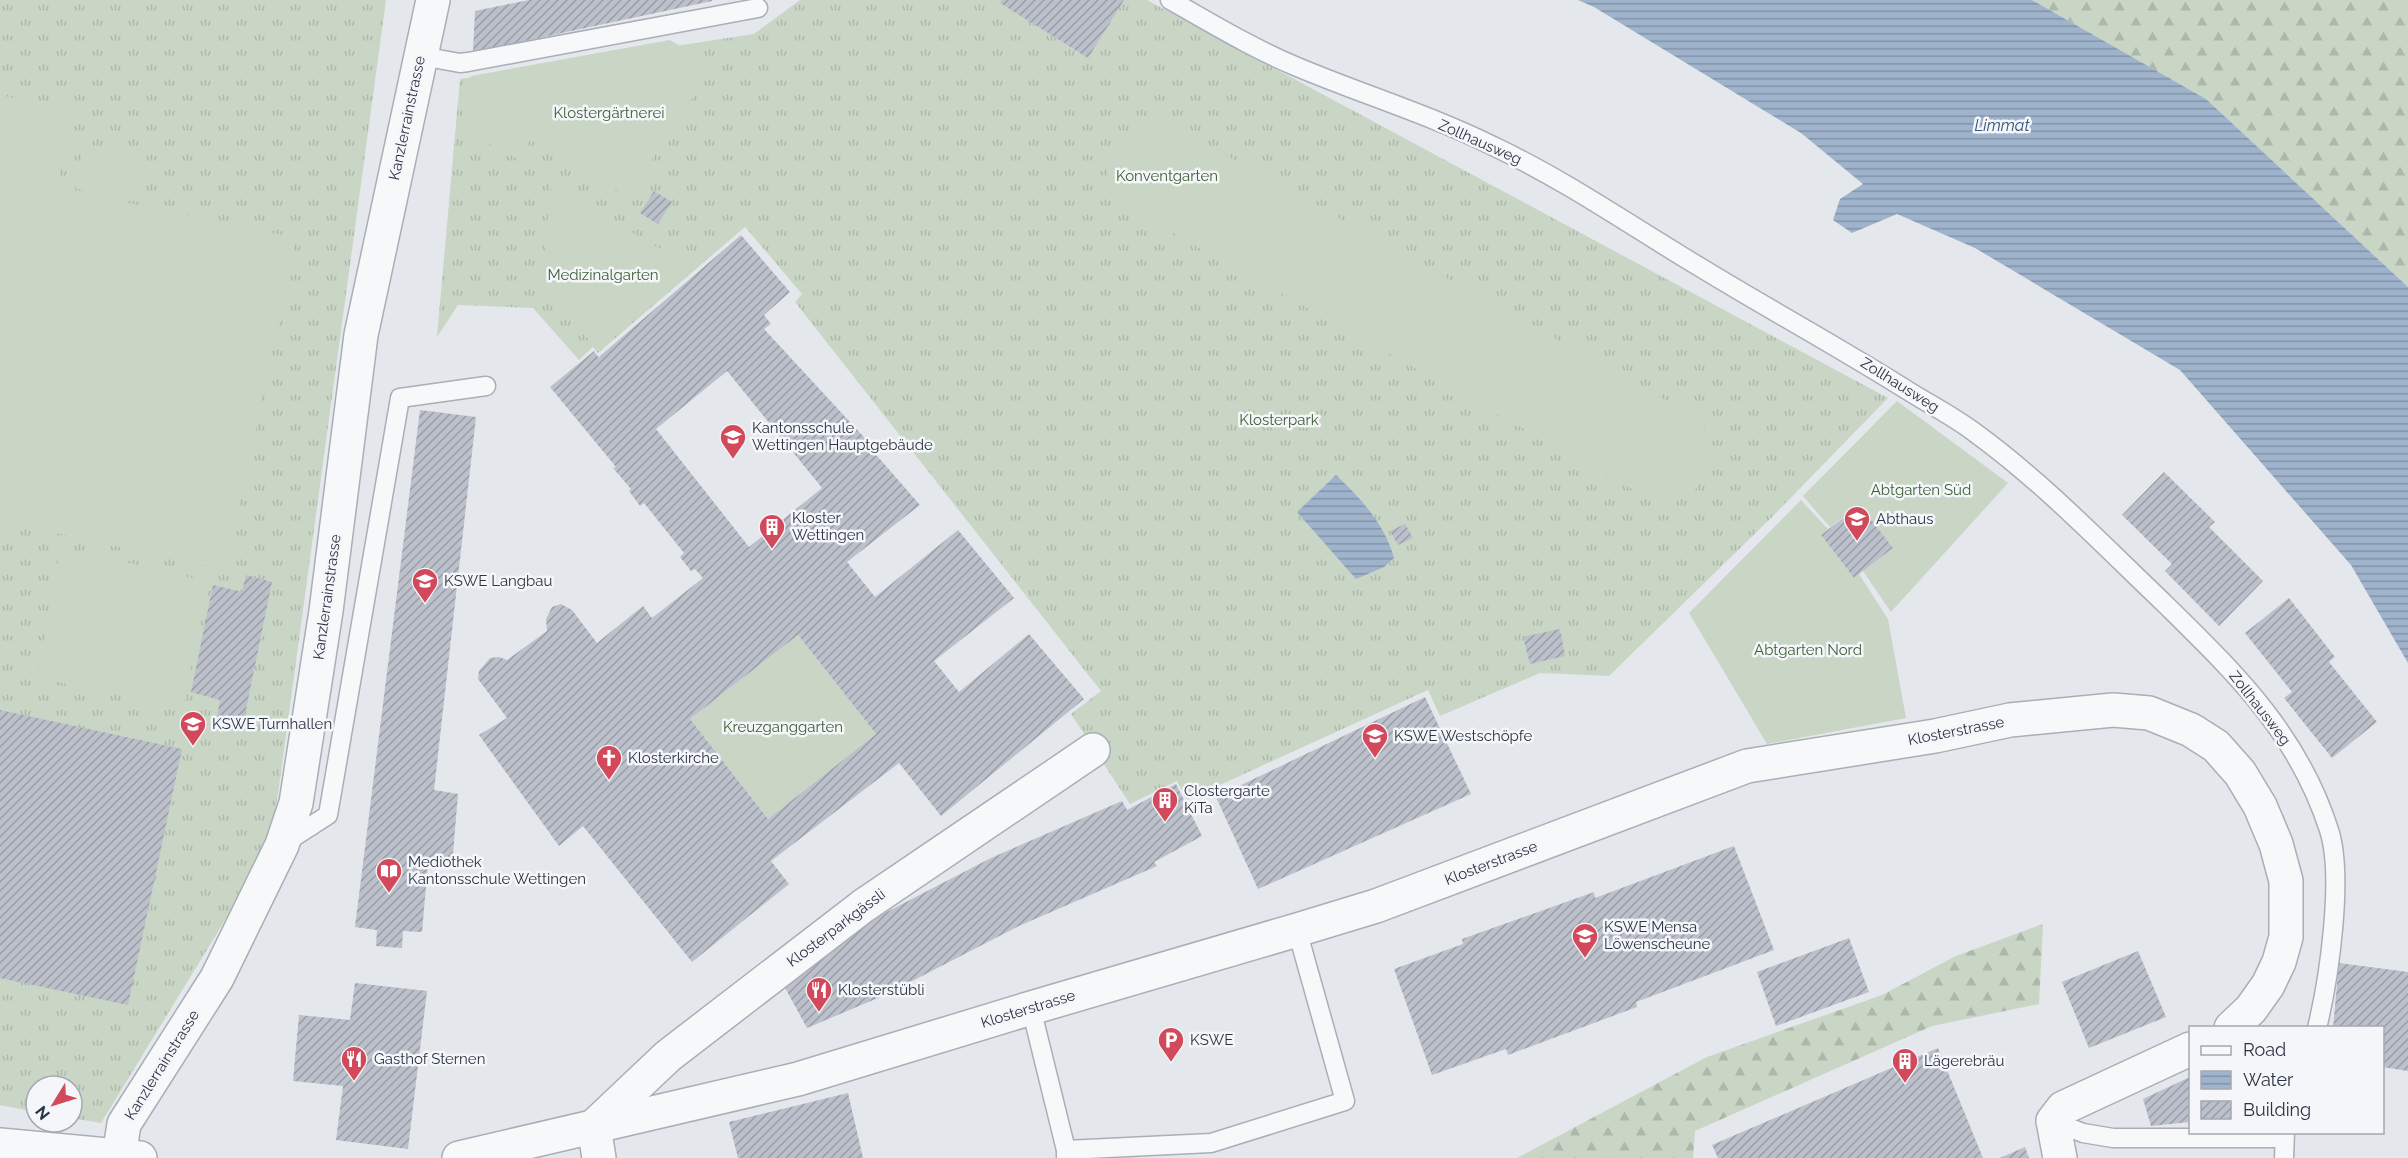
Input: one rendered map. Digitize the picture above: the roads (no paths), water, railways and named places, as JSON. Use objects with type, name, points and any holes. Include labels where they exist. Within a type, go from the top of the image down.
[{"type":"street","name":"Kanzlerrainstrasse","points":[[129,1157],[124,1124],[217,978],[282,845],[296,803],[326,611],[361,335],[433,0]]},
{"type":"street","name":"Klosterstrasse","points":[[459,1158],[597,1142],[1031,1008],[1376,906],[1747,766],[1935,736],[2010,720],[2113,710],[2149,713],[2191,730],[2216,746],[2240,773],[2260,806],[2276,844],[2286,881],[2286,937],[2279,962],[2268,985],[2251,1009],[2233,1026]]},
{"type":"street","name":"Klosterparkgässli","points":[[597,1142],[668,1056],[862,906],[1093,750]]},
{"type":"street","points":[[2060,1158],[2053,1121],[2063,1108],[2189,1049]]},
{"type":"street","points":[[0,1146],[129,1157]]},
{"type":"lane","name":"Zollhausweg","points":[[1170,0],[1289,64],[1472,136],[1522,160],[1707,272],[1853,355],[1971,430],[2027,474],[2084,526],[2248,687],[2278,726],[2301,765],[2320,804],[2331,836],[2334,874],[2330,960],[2318,1026]]},
{"type":"lane","points":[[421,56],[460,63],[468,62],[758,8]]},
{"type":"lane","points":[[282,845],[328,815],[400,398],[486,386]]},
{"type":"lane","points":[[1031,1008],[1066,1154],[1211,1143],[1345,1101],[1297,930]]},
{"type":"lane","points":[[2053,1121],[2083,1133],[2113,1137],[2284,1135],[2284,1158]]},
{"type":"water","name":"Limmat","points":[[1578,0],[2032,0],[2206,99],[2408,287],[2408,663],[2351,565],[2180,370],[1975,248],[1897,214],[1852,233],[1833,220],[1840,199],[1863,184],[1801,133],[1594,7]]},
{"type":"water","points":[[1336,475],[1363,503],[1378,523],[1394,558],[1384,567],[1356,579],[1297,512]]},
{"type":"place","name":"Kantonsschule Wettingen Hauptgebäude","points":[[733,460]]},
{"type":"place","name":"Abthaus","points":[[1857,542]]},
{"type":"place","name":"Kloster Wettingen","points":[[772,550]]},
{"type":"place","name":"KSWE Langbau","points":[[425,604]]},
{"type":"place","name":"KSWE Turnhallen","points":[[193,747]]},
{"type":"place","name":"KSWE Westschöpfe","points":[[1375,759]]},
{"type":"place","name":"Klosterkirche","points":[[609,781]]},
{"type":"place","name":"Clostergarte KiTa","points":[[1165,823]]},
{"type":"place","name":"Mediothek Kantonsschule Wettingen","points":[[389,894]]},
{"type":"place","name":"KSWE Mensa Löwenscheune","points":[[1585,959]]},
{"type":"place","name":"Klosterstübli","points":[[819,1013]]},
{"type":"place","name":"KSWE","points":[[1171,1063]]},
{"type":"place","name":"Gasthof Sternen","points":[[354,1082]]},
{"type":"place","name":"Lägerebräu","points":[[1905,1084]]},
{"type":"park label","name":"Klostergärtnerei","points":[[609,113]]},
{"type":"park label","name":"Konventgarten","points":[[1167,176]]},
{"type":"park label","name":"Medizinalgarten","points":[[603,275]]},
{"type":"park label","name":"Klosterpark","points":[[1279,420]]},
{"type":"park label","name":"Abtgarten Süd","points":[[1921,490]]},
{"type":"park label","name":"Abtgarten Nord","points":[[1808,650]]},
{"type":"park label","name":"Kreuzganggarten","points":[[783,727]]}]
